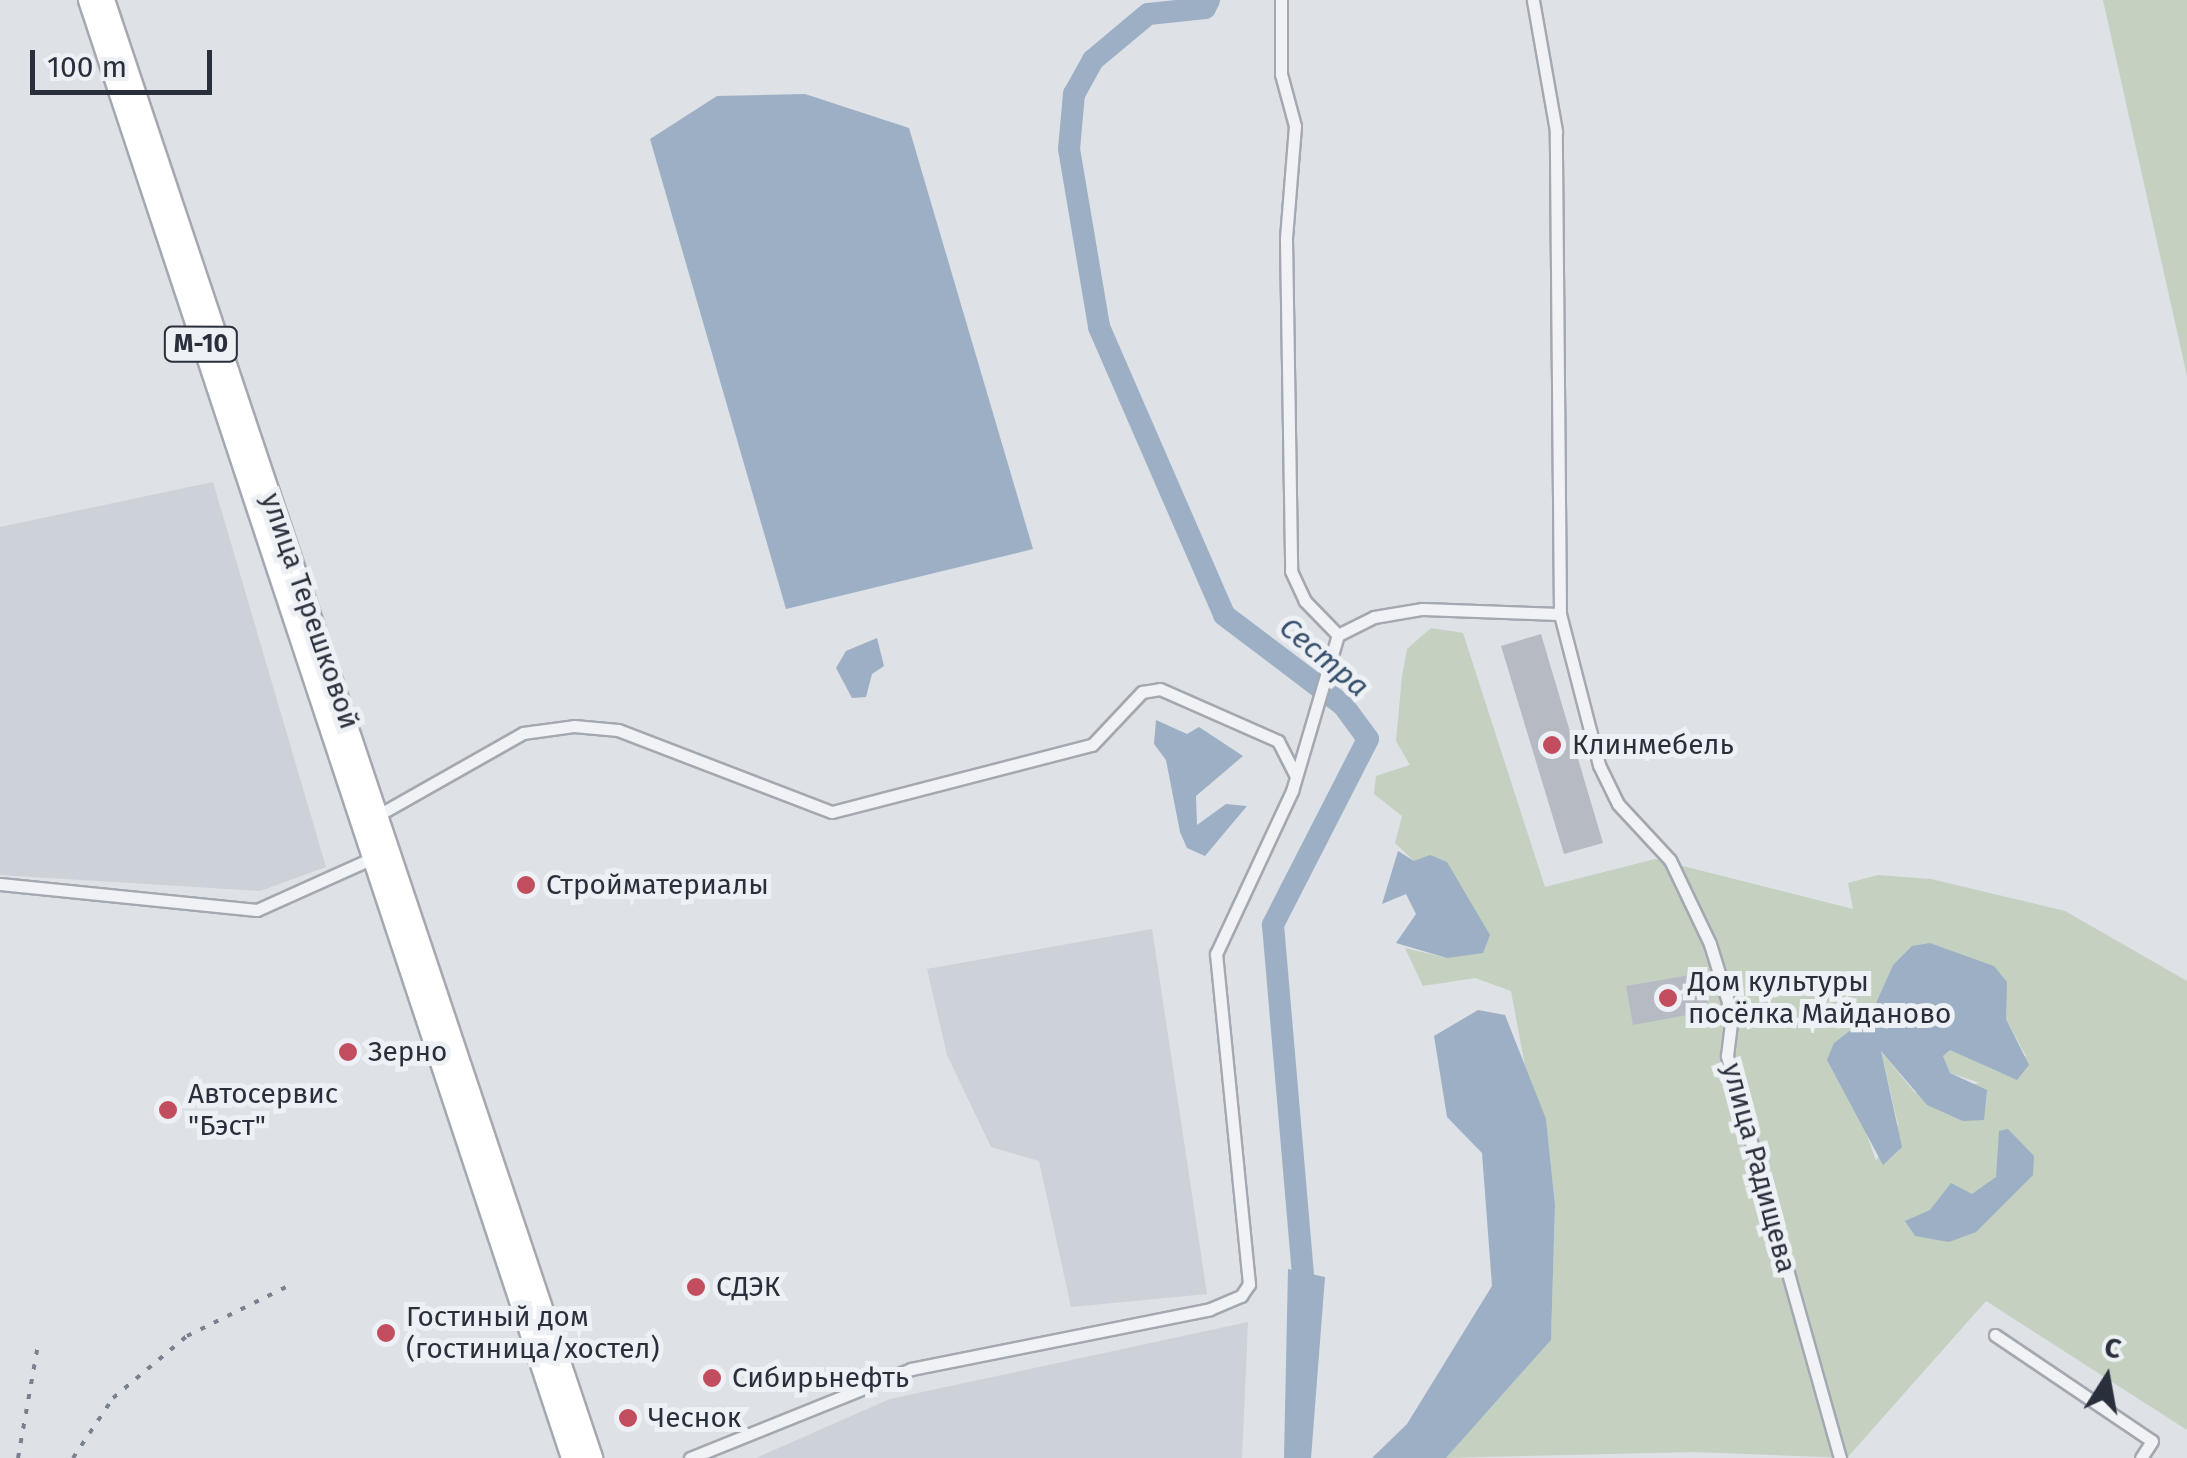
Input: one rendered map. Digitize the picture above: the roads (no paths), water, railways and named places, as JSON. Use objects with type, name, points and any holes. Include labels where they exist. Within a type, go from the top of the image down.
[{"type":"highway","name":"улица Терешковой","points":[[89,0],[370,819]]},
{"type":"highway","name":"улица Терешковой","points":[[104,0],[370,819],[456,1112],[572,1458]]},
{"type":"highway","name":"улица Терешковой","points":[[381,854],[592,1458]]},
{"type":"street","points":[[1281,0],[1281,74],[1295,126],[1286,239],[1291,571],[1305,601],[1338,635]]},
{"type":"street","name":"улица Радищева","points":[[1533,0],[1556,131],[1560,614],[1599,765],[1618,804],[1670,860],[1710,944],[1732,1014],[1728,1056],[1840,1458]]},
{"type":"street","points":[[690,1458],[912,1369],[1210,1310],[1241,1296],[1252,1261],[1216,954],[1297,772],[1338,635],[1374,617],[1422,610],[1560,614]]},
{"type":"street","points":[[370,819],[523,732],[574,726],[618,730],[832,812],[1092,745],[1142,692],[1160,689],[1278,741],[1297,772]]},
{"type":"street","points":[[0,884],[256,910],[381,854]]},
{"type":"street","points":[[1994,1335],[2152,1441],[2141,1458]]},
{"type":"water","points":[[805,94],[909,128],[1033,549],[786,609],[650,139],[717,96]]},
{"type":"water","points":[[877,638],[884,666],[872,674],[866,697],[852,698],[836,668],[846,651]]},
{"type":"water","points":[[1156,720],[1187,734],[1199,727],[1243,756],[1196,796],[1197,825],[1226,804],[1247,806],[1205,856],[1187,848],[1180,832],[1166,760],[1154,744]]},
{"type":"water","points":[[1398,851],[1414,861],[1430,855],[1447,862],[1490,935],[1483,953],[1447,958],[1396,943],[1416,914],[1406,894],[1382,904]]},
{"type":"water","points":[[1930,943],[1994,966],[2007,982],[2006,1019],[2029,1065],[2017,1080],[1950,1050],[1943,1056],[1950,1073],[1987,1090],[1984,1120],[1963,1121],[1927,1105],[1881,1051],[1902,1147],[1883,1165],[1827,1060],[1834,1043],[1871,1014],[1893,965],[1912,946]]},
{"type":"water","points":[[1478,1010],[1505,1015],[1546,1119],[1555,1205],[1551,1340],[1446,1458],[1372,1458],[1407,1424],[1492,1286],[1482,1153],[1447,1117],[1434,1036]]},
{"type":"water","points":[[2008,1129],[2034,1156],[2033,1175],[1976,1232],[1949,1242],[1915,1236],[1905,1221],[1930,1210],[1951,1183],[1972,1194],[1996,1177],[1999,1131]]},
{"type":"water","points":[[1288,1269],[1325,1277],[1311,1458],[1284,1458]]},
{"type":"waterway","name":"Сестра","points":[[1209,0],[1205,8],[1148,14],[1093,60],[1074,94],[1069,149],[1099,327],[1224,615],[1343,705],[1368,739],[1273,925],[1305,1300]]},
{"type":"railway","points":[[73,1458],[113,1398],[187,1336],[292,1284]]},
{"type":"railway","points":[[18,1458],[38,1345]]},
{"type":"place","name":"Клинмебель","points":[[1552,745]]},
{"type":"place","name":"Стройматериалы","points":[[526,885]]},
{"type":"place","name":"Дом культуры посёлка Майданово","points":[[1668,998]]},
{"type":"place","name":"Зерно","points":[[348,1052]]},
{"type":"place","name":"Автосервис \"Бэст\"","points":[[168,1110]]},
{"type":"place","name":"СДЭК","points":[[696,1287]]},
{"type":"place","name":"Гостиный дом (гостиница/хостел)","points":[[386,1333]]},
{"type":"place","name":"Сибирьнефть","points":[[712,1378]]},
{"type":"place","name":"Чеснок","points":[[628,1418]]}]
